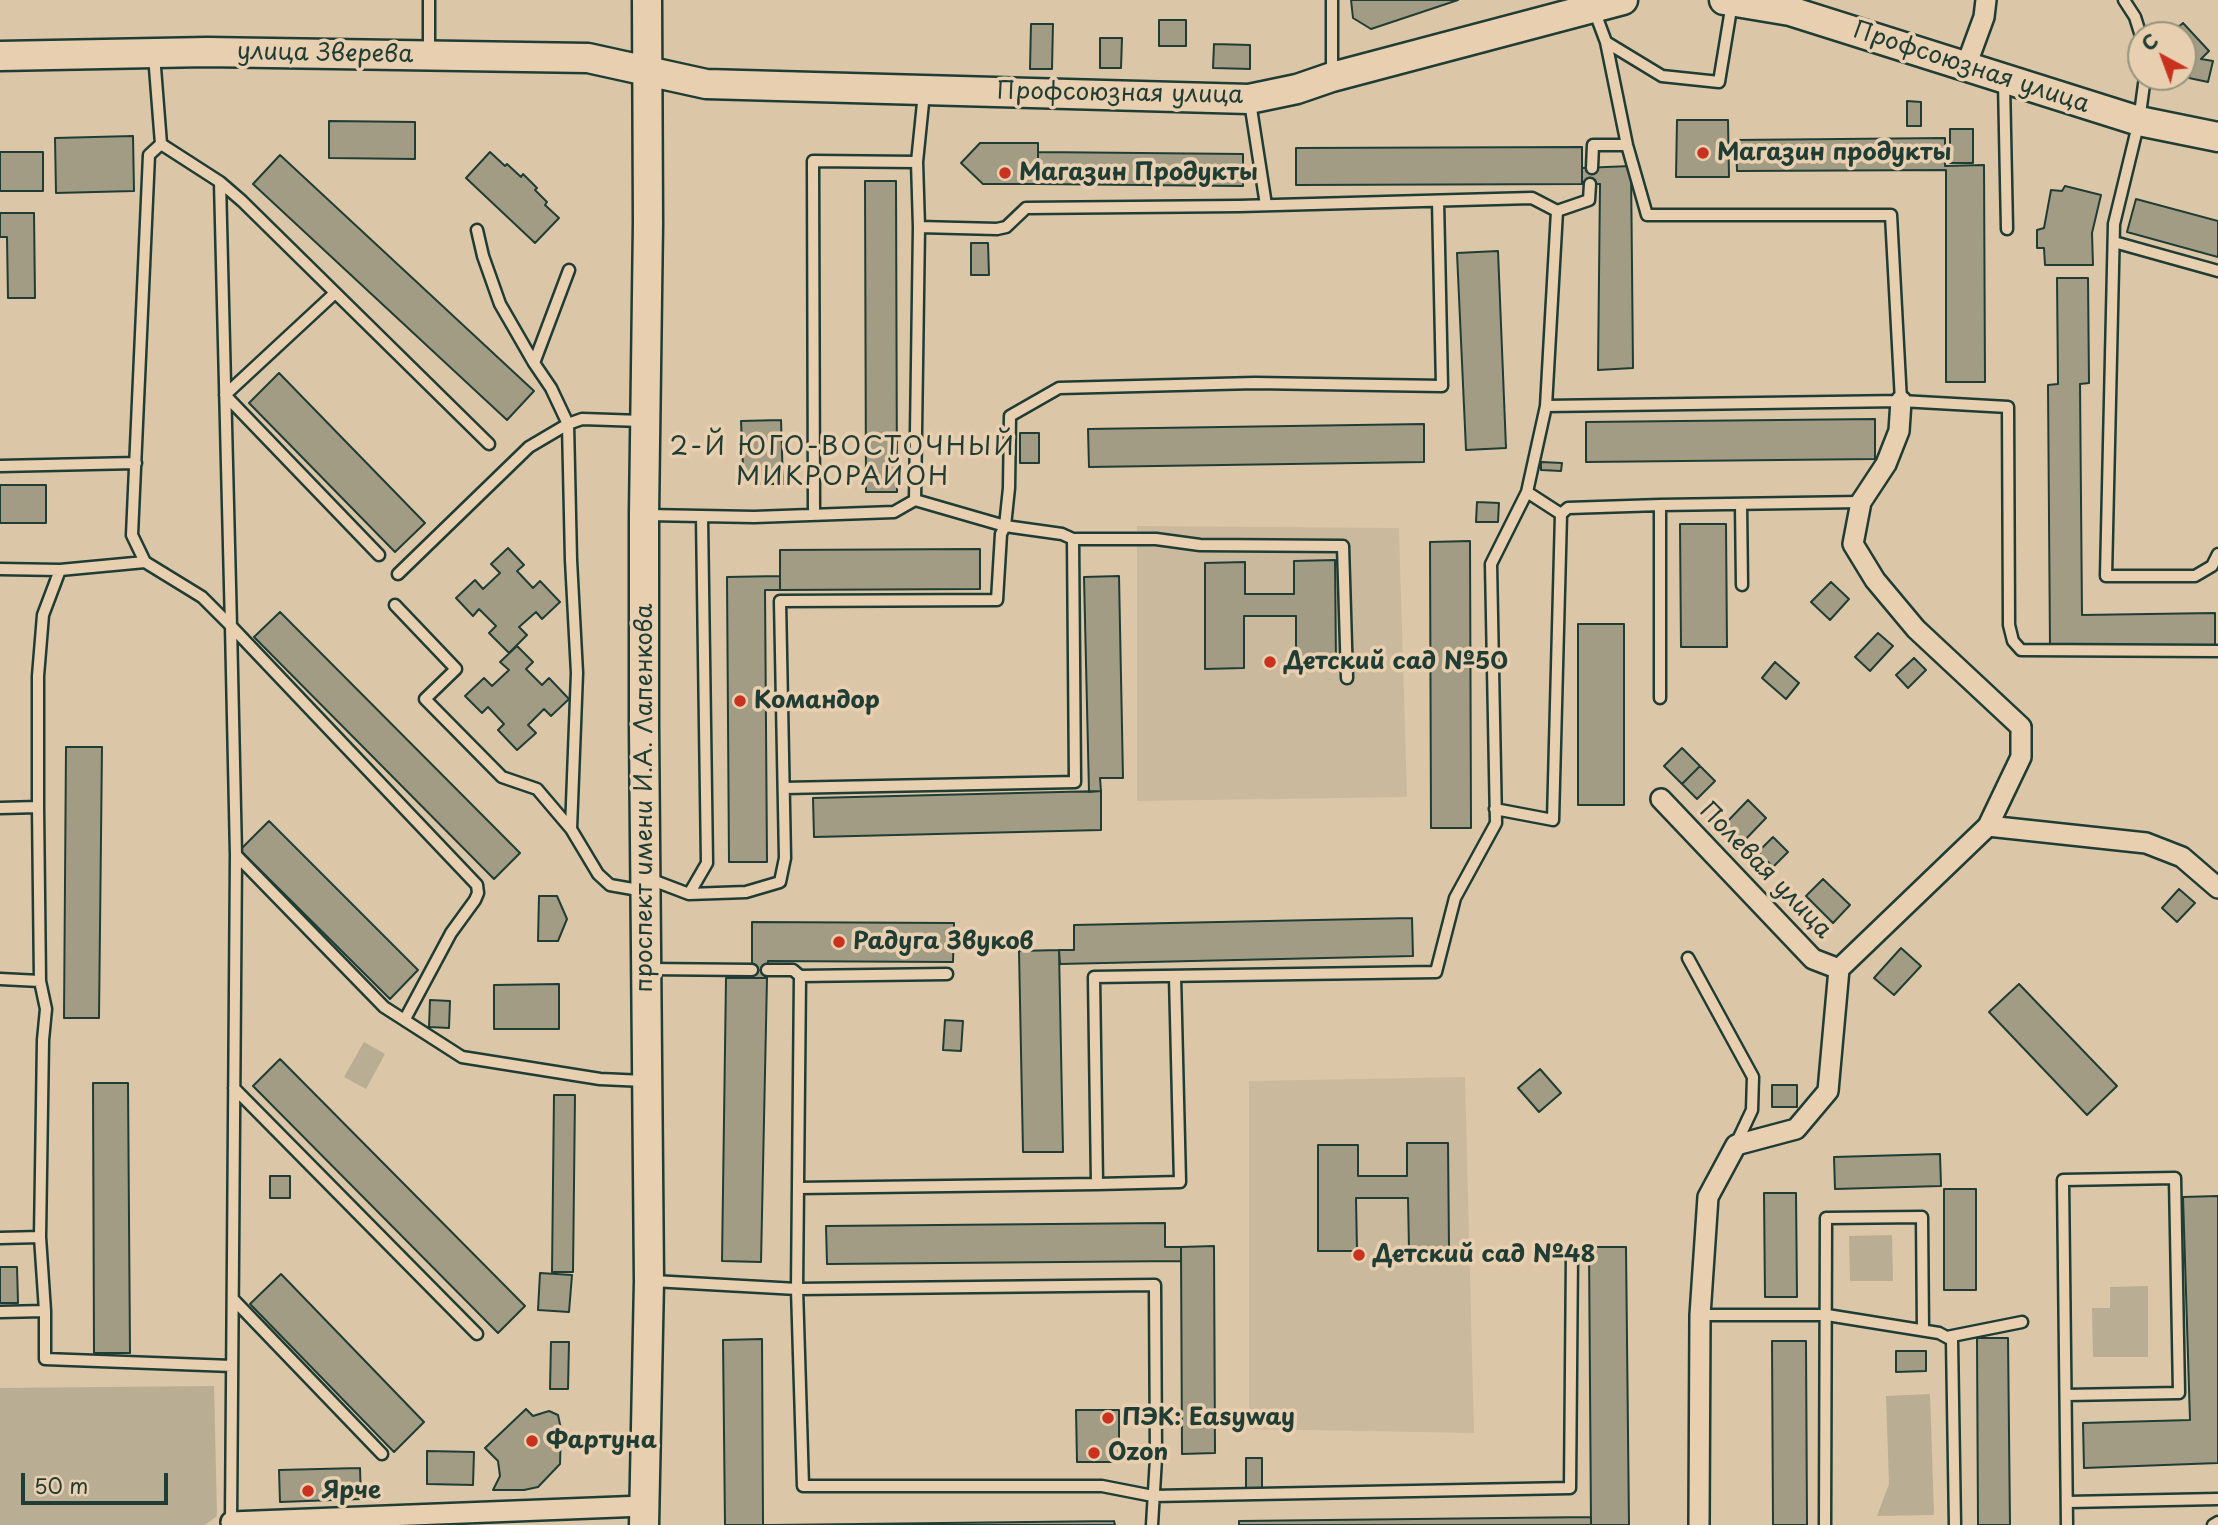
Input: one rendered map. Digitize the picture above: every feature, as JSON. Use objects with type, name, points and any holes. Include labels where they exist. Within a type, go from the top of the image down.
[{"type":"main road","name":"проспект имени И.А. Лапенкова","points":[[644,1516],[649,1281],[644,514],[649,71],[647,0]]},
{"type":"main road","name":"Профсоюзная улица","points":[[649,71],[706,84],[1249,99],[1297,89],[1332,77],[1623,0]]},
{"type":"main road","name":"Профсоюзная улица","points":[[1728,1],[1790,11],[2139,121],[2218,137]]},
{"type":"main road","name":"улица Зверева","points":[[0,56],[207,52],[588,58],[649,71]]},
{"type":"street","points":[[1966,66],[1984,17],[1986,0]]},
{"type":"street","points":[[1699,1525],[1700,1315],[1708,1197],[1736,1145],[1796,1129],[1828,1091],[1839,969],[1989,826],[2021,757],[2021,727],[1916,629],[1875,580],[1853,544],[1861,502],[1886,464],[1899,431],[1900,401]]},
{"type":"street","name":"Полевая улица","points":[[1661,799],[1813,959],[1839,969]]},
{"type":"street","points":[[1989,826],[2146,843],[2182,857],[2218,888]]},
{"type":"street","points":[[231,1522],[644,1516]]},
{"type":"lane","points":[[429,0],[429,55]]},
{"type":"lane","points":[[1332,0],[1332,77]]},
{"type":"lane","points":[[2124,0],[2136,21]]},
{"type":"lane","points":[[1606,43],[1662,76],[1719,82],[1728,1]]},
{"type":"lane","points":[[1593,8],[1606,43],[1627,145],[1647,215],[1891,215],[1900,401]]},
{"type":"lane","points":[[154,54],[161,144]]},
{"type":"lane","points":[[2003,78],[2007,229]]},
{"type":"lane","points":[[915,500],[919,227],[917,162],[925,89]]},
{"type":"lane","points":[[2143,91],[2139,121],[2114,224],[2106,576],[2195,576],[2212,566],[2218,554]]},
{"type":"lane","points":[[1249,99],[1266,205]]},
{"type":"lane","points":[[161,144],[220,182],[489,444]]},
{"type":"lane","points":[[161,144],[149,155],[132,535],[145,562],[202,597],[477,885],[475,900],[451,933],[405,1019]]},
{"type":"lane","points":[[1591,167],[1593,145],[1627,145]]},
{"type":"lane","points":[[814,514],[813,161],[917,162]]},
{"type":"lane","points":[[220,182],[236,855],[231,1522]]},
{"type":"lane","points":[[919,227],[998,229],[1006,227],[1026,208],[1532,198],[1557,211],[1589,200],[1590,184]]},
{"type":"lane","points":[[396,605],[456,669],[425,699],[502,777],[537,789],[571,829],[598,874],[610,885],[646,884],[689,894],[747,892],[780,882],[785,858],[780,601],[997,600],[1001,534],[1005,526],[1009,488],[1010,416],[1059,388],[1255,383],[1442,386],[1438,201]]},
{"type":"lane","points":[[1097,1184],[1094,977],[1436,972],[1455,898],[1496,823],[1491,564],[1527,492],[1546,406],[1557,211]]},
{"type":"lane","points":[[477,230],[500,303],[551,388],[568,424],[571,560],[578,673],[571,829]]},
{"type":"lane","points":[[2114,242],[2218,271]]},
{"type":"lane","points":[[534,363],[569,270]]},
{"type":"lane","points":[[225,395],[335,293]]},
{"type":"lane","points":[[225,395],[379,555]]},
{"type":"lane","points":[[1546,406],[1900,401],[2008,407],[2009,625],[2013,641],[2021,650],[2218,651]]},
{"type":"lane","points":[[398,574],[529,447],[568,424],[582,419],[646,421]]},
{"type":"lane","points":[[0,466],[136,463]]},
{"type":"lane","points":[[1527,492],[1561,514]]},
{"type":"lane","points":[[644,514],[702,517],[894,512],[915,500],[1005,526],[1062,534],[1073,539],[1156,539],[1200,545],[1342,546],[1346,678]]},
{"type":"lane","points":[[1495,809],[1553,820],[1561,514],[1568,508],[1861,502]]},
{"type":"lane","points":[[1741,504],[1742,585]]},
{"type":"lane","points":[[1660,505],[1660,698]]},
{"type":"lane","points":[[689,894],[707,863],[702,517]]},
{"type":"lane","points":[[784,789],[1074,782],[1073,539]]},
{"type":"lane","points":[[0,569],[60,570],[145,562]]},
{"type":"lane","points":[[60,570],[43,615],[38,676],[40,981],[46,1010],[43,1040],[40,1237],[45,1359],[232,1366]]},
{"type":"lane","points":[[0,808],[38,807]]},
{"type":"lane","points":[[236,855],[384,1007],[462,1057],[600,1079],[647,1082]]},
{"type":"lane","points":[[1688,958],[1753,1077],[1752,1110],[1736,1145]]},
{"type":"lane","points":[[647,969],[752,970]]},
{"type":"lane","points":[[767,970],[793,970],[800,976],[947,974]]},
{"type":"lane","points":[[800,976],[797,1289],[803,1486],[1102,1486],[1153,1496],[1570,1488],[1572,1252]]},
{"type":"lane","points":[[798,1188],[1180,1182],[1175,976]]},
{"type":"lane","points":[[0,979],[40,981]]},
{"type":"lane","points":[[234,1088],[477,1334]]},
{"type":"lane","points":[[2066,1395],[2179,1393],[2175,1178],[2063,1180],[2067,1525]]},
{"type":"lane","points":[[1825,1525],[1826,1218],[1922,1217],[1923,1330]]},
{"type":"lane","points":[[0,1238],[40,1237]]},
{"type":"lane","points":[[649,1281],[797,1289],[1154,1285],[1156,1458],[1152,1525]]},
{"type":"lane","points":[[233,1300],[382,1454]]},
{"type":"lane","points":[[0,1312],[45,1311]]},
{"type":"lane","points":[[1700,1315],[1827,1315],[1939,1333],[1952,1340],[1955,1525]]},
{"type":"lane","points":[[1946,1337],[2022,1322]]},
{"type":"lane","points":[[2068,1502],[2218,1499]]},
{"type":"lane","points":[[2213,1525],[2218,1522]]},
{"type":"shaded area","name":"Детский сад №50","points":[[1137,526],[1399,528],[1407,797],[1137,801]]},
{"type":"shaded area","points":[[364,1042],[385,1054],[366,1089],[344,1077]]},
{"type":"shaded area","name":"Детский сад №48","points":[[1465,1077],[1474,1433],[1249,1429],[1249,1081]]},
{"type":"shaded area","points":[[1892,1235],[1893,1281],[1850,1281],[1849,1236]]},
{"type":"shaded area","points":[[2148,1286],[2148,1357],[2093,1357],[2092,1308],[2110,1308],[2110,1287]]},
{"type":"shaded area","points":[[214,1386],[217,1516],[205,1525],[0,1525],[0,1388]]},
{"type":"shaded area","points":[[1930,1394],[1934,1515],[1877,1516],[1889,1484],[1886,1396]]},
{"type":"building","points":[[1351,0],[1458,0],[1371,29],[1353,18]]},
{"type":"building","points":[[1159,20],[1186,20],[1186,46],[1159,46]]},
{"type":"building","points":[[1031,24],[1053,24],[1052,69],[1030,69]]},
{"type":"building","points":[[1100,38],[1122,38],[1121,68],[1100,68]]},
{"type":"building","points":[[2197,38],[2209,51],[2201,59],[2213,61],[2208,82],[2197,80]]},
{"type":"building","points":[[1214,44],[1250,45],[1250,69],[1213,68]]},
{"type":"building","points":[[1907,101],[1921,102],[1921,126],[1907,126]]},
{"type":"building","name":"Магазин продукты","points":[[1677,120],[1728,120],[1729,177],[1676,177]]},
{"type":"building","points":[[329,121],[415,122],[415,159],[329,158]]},
{"type":"building","points":[[1950,129],[1973,129],[1973,163],[1950,163]]},
{"type":"building","points":[[133,136],[134,191],[56,193],[55,138]]},
{"type":"building","points":[[1945,138],[1945,166],[1984,165],[1985,382],[1946,382],[1946,170],[1737,171],[1736,140]]},
{"type":"building","name":"Магазин Продукты","points":[[980,143],[1038,143],[1038,184],[983,184],[961,163]]},
{"type":"building","points":[[1582,147],[1582,184],[1296,185],[1296,148]]},
{"type":"building","points":[[0,152],[43,152],[43,191],[0,191]]},
{"type":"building","points":[[490,152],[521,177],[523,174],[547,202],[545,205],[559,218],[535,243],[466,178]]},
{"type":"building","points":[[1038,152],[1243,154],[1243,186],[1038,184]]},
{"type":"building","points":[[280,155],[534,391],[507,420],[253,184]]},
{"type":"building","points":[[1631,166],[1633,368],[1598,370],[1600,184],[1582,184],[1582,168]]},
{"type":"building","points":[[865,181],[896,181],[897,492],[866,492]]},
{"type":"building","points":[[2065,186],[2101,195],[2092,233],[2093,265],[2045,265],[2044,248],[2037,248],[2037,230],[2044,228],[2051,190],[2062,191]]},
{"type":"building","points":[[2136,199],[2218,221],[2218,257],[2127,232]]},
{"type":"building","points":[[0,213],[34,213],[35,298],[8,298],[7,237],[0,237]]},
{"type":"building","points":[[971,243],[988,243],[989,275],[971,275]]},
{"type":"building","points":[[1498,251],[1506,448],[1466,450],[1457,253]]},
{"type":"building","points":[[2057,278],[2088,278],[2089,383],[2080,384],[2082,615],[2215,613],[2215,646],[2050,648],[2048,385],[2058,384]]},
{"type":"building","points":[[279,373],[425,523],[395,552],[249,403]]},
{"type":"building","points":[[1875,419],[1875,459],[1586,462],[1586,422]]},
{"type":"building","points":[[781,420],[783,484],[761,484],[743,468],[741,421]]},
{"type":"building","points":[[1424,424],[1424,462],[1089,467],[1088,429]]},
{"type":"building","points":[[1020,433],[1039,433],[1039,463],[1020,463]]},
{"type":"building","points":[[1541,462],[1562,463],[1561,471],[1541,470]]},
{"type":"building","points":[[0,485],[46,485],[46,523],[0,523]]},
{"type":"building","points":[[1477,502],[1499,503],[1498,522],[1476,522]]},
{"type":"building","points":[[1680,524],[1726,524],[1727,647],[1681,647]]},
{"type":"building","points":[[1470,541],[1471,828],[1431,828],[1430,542]]},
{"type":"building","points":[[508,548],[524,565],[517,571],[533,588],[540,581],[560,602],[542,619],[536,612],[519,627],[527,635],[509,653],[489,633],[496,626],[479,609],[473,616],[456,598],[475,580],[483,589],[500,573],[491,564]]},
{"type":"building","points":[[980,549],[980,589],[780,590],[780,550]]},
{"type":"building","points":[[1335,560],[1336,666],[1296,667],[1296,616],[1244,616],[1244,668],[1205,669],[1205,563],[1245,562],[1245,594],[1294,594],[1294,561]]},
{"type":"building","points":[[780,576],[780,590],[765,590],[767,862],[729,862],[727,577]]},
{"type":"building","points":[[1119,576],[1123,778],[1100,778],[1101,791],[1089,792],[1084,577]]},
{"type":"building","points":[[1831,582],[1849,599],[1830,620],[1811,602]]},
{"type":"building","points":[[280,612],[520,853],[494,879],[254,637]]},
{"type":"building","points":[[1578,624],[1624,624],[1624,805],[1578,805]]},
{"type":"building","points":[[1878,633],[1893,646],[1870,671],[1855,657]]},
{"type":"building","points":[[517,646],[533,662],[526,669],[542,685],[549,678],[569,699],[551,716],[544,709],[528,725],[536,733],[517,750],[498,730],[504,724],[488,707],[482,713],[465,696],[484,678],[492,686],[509,670],[500,662]]},
{"type":"building","points":[[1914,658],[1926,670],[1908,688],[1896,675]]},
{"type":"building","points":[[1775,662],[1799,683],[1786,699],[1762,678]]},
{"type":"building","points":[[66,747],[102,747],[99,1018],[64,1018]]},
{"type":"building","points":[[1682,748],[1700,766],[1682,784],[1664,766]]},
{"type":"building","points":[[1700,766],[1715,781],[1697,799],[1682,784]]},
{"type":"building","points":[[1101,791],[1101,830],[814,837],[813,798]]},
{"type":"building","points":[[1748,800],[1766,818],[1742,843],[1724,825]]},
{"type":"building","points":[[269,821],[418,970],[390,999],[240,850]]},
{"type":"building","points":[[1773,837],[1788,852],[1773,867],[1758,852]]},
{"type":"building","points":[[1823,879],[1850,905],[1833,923],[1806,896]]},
{"type":"building","points":[[2179,889],[2195,903],[2177,922],[2162,908]]},
{"type":"building","points":[[539,896],[557,896],[567,919],[558,941],[538,941]]},
{"type":"building","points":[[1412,918],[1413,956],[1060,964],[1059,950],[1074,950],[1074,925]]},
{"type":"building","points":[[752,922],[954,923],[953,962],[768,961],[767,978],[752,978]]},
{"type":"building","points":[[1901,948],[1921,966],[1894,995],[1874,978]]},
{"type":"building","points":[[1059,950],[1063,1152],[1023,1152],[1019,951]]},
{"type":"building","points":[[726,978],[767,978],[761,1262],[722,1261]]},
{"type":"building","points":[[559,984],[559,1029],[494,1029],[494,985]]},
{"type":"building","points":[[2019,984],[2117,1086],[2087,1115],[1989,1012]]},
{"type":"building","points":[[430,1000],[450,1001],[449,1028],[429,1027]]},
{"type":"building","points":[[945,1020],[963,1021],[961,1051],[943,1050]]},
{"type":"building","points":[[280,1059],[525,1306],[498,1333],[253,1086]]},
{"type":"building","points":[[1540,1069],[1561,1093],[1539,1112],[1518,1088]]},
{"type":"building","points":[[93,1083],[128,1083],[130,1353],[94,1353]]},
{"type":"building","points":[[1772,1085],[1797,1085],[1797,1107],[1772,1107]]},
{"type":"building","points":[[554,1095],[575,1095],[573,1272],[552,1272]]},
{"type":"building","points":[[1407,1143],[1448,1143],[1449,1249],[1409,1249],[1408,1198],[1356,1198],[1357,1251],[1318,1251],[1318,1145],[1358,1145],[1358,1176],[1407,1176]]},
{"type":"building","points":[[1940,1154],[1941,1186],[1835,1189],[1834,1157]]},
{"type":"building","points":[[270,1176],[290,1176],[290,1198],[270,1198]]},
{"type":"building","points":[[1944,1189],[1976,1189],[1976,1290],[1944,1290]]},
{"type":"building","points":[[1764,1193],[1796,1193],[1797,1297],[1765,1297]]},
{"type":"building","points":[[2218,1196],[2218,1463],[2084,1468],[2083,1423],[2190,1420],[2183,1197]]},
{"type":"building","points":[[1165,1223],[1165,1247],[1181,1247],[1181,1261],[827,1264],[826,1226]]},
{"type":"building","points":[[1214,1246],[1215,1453],[1182,1454],[1181,1247]]},
{"type":"building","points":[[1589,1247],[1626,1247],[1629,1525],[1591,1525]]},
{"type":"building","points":[[0,1267],[17,1267],[18,1303],[0,1303]]},
{"type":"building","points":[[540,1273],[572,1275],[569,1312],[538,1310]]},
{"type":"building","points":[[281,1274],[424,1422],[394,1452],[250,1304]]},
{"type":"building","points":[[1977,1338],[2008,1338],[2010,1525],[1978,1525]]},
{"type":"building","points":[[762,1339],[763,1525],[725,1525],[723,1340]]},
{"type":"building","points":[[1772,1341],[1806,1341],[1807,1525],[1773,1525]]},
{"type":"building","points":[[551,1342],[569,1342],[568,1389],[550,1389]]},
{"type":"building","points":[[1896,1351],[1926,1351],[1926,1371],[1896,1372]]},
{"type":"building","points":[[526,1409],[533,1416],[549,1411],[558,1415],[561,1429],[560,1464],[538,1487],[493,1490],[500,1476],[498,1461],[485,1448]]},
{"type":"building","points":[[1076,1410],[1119,1410],[1119,1462],[1077,1462]]},
{"type":"building","points":[[427,1451],[474,1452],[473,1485],[427,1484]]},
{"type":"building","points":[[1246,1458],[1262,1458],[1262,1489],[1246,1489]]},
{"type":"building","points":[[360,1468],[361,1499],[280,1502],[279,1470]]},
{"type":"building","points":[[1591,1517],[1591,1525],[1239,1525],[1239,1521]]},
{"type":"building","points":[[1114,1521],[1115,1525],[771,1525]]},
{"type":"place","name":"Магазин продукты","points":[[1703,153]]},
{"type":"place","name":"Магазин Продукты","points":[[1005,173]]},
{"type":"place","name":"Детский сад №50","points":[[1270,662]]},
{"type":"place","name":"Командор","points":[[740,701]]},
{"type":"place","name":"Радуга Звуков","points":[[839,942]]},
{"type":"place","name":"Детский сад №48","points":[[1359,1255]]},
{"type":"place","name":"ПЭК: Easyway","points":[[1108,1418]]},
{"type":"place","name":"Фартуна","points":[[532,1441]]},
{"type":"place","name":"Ozon","points":[[1094,1453]]},
{"type":"place","name":"Ярче","points":[[308,1491]]},
{"type":"district","name":"2-Й ЮГО-ВОСТОЧНЫЙ МИКРОРАЙОН","points":[[843,463]]}]
